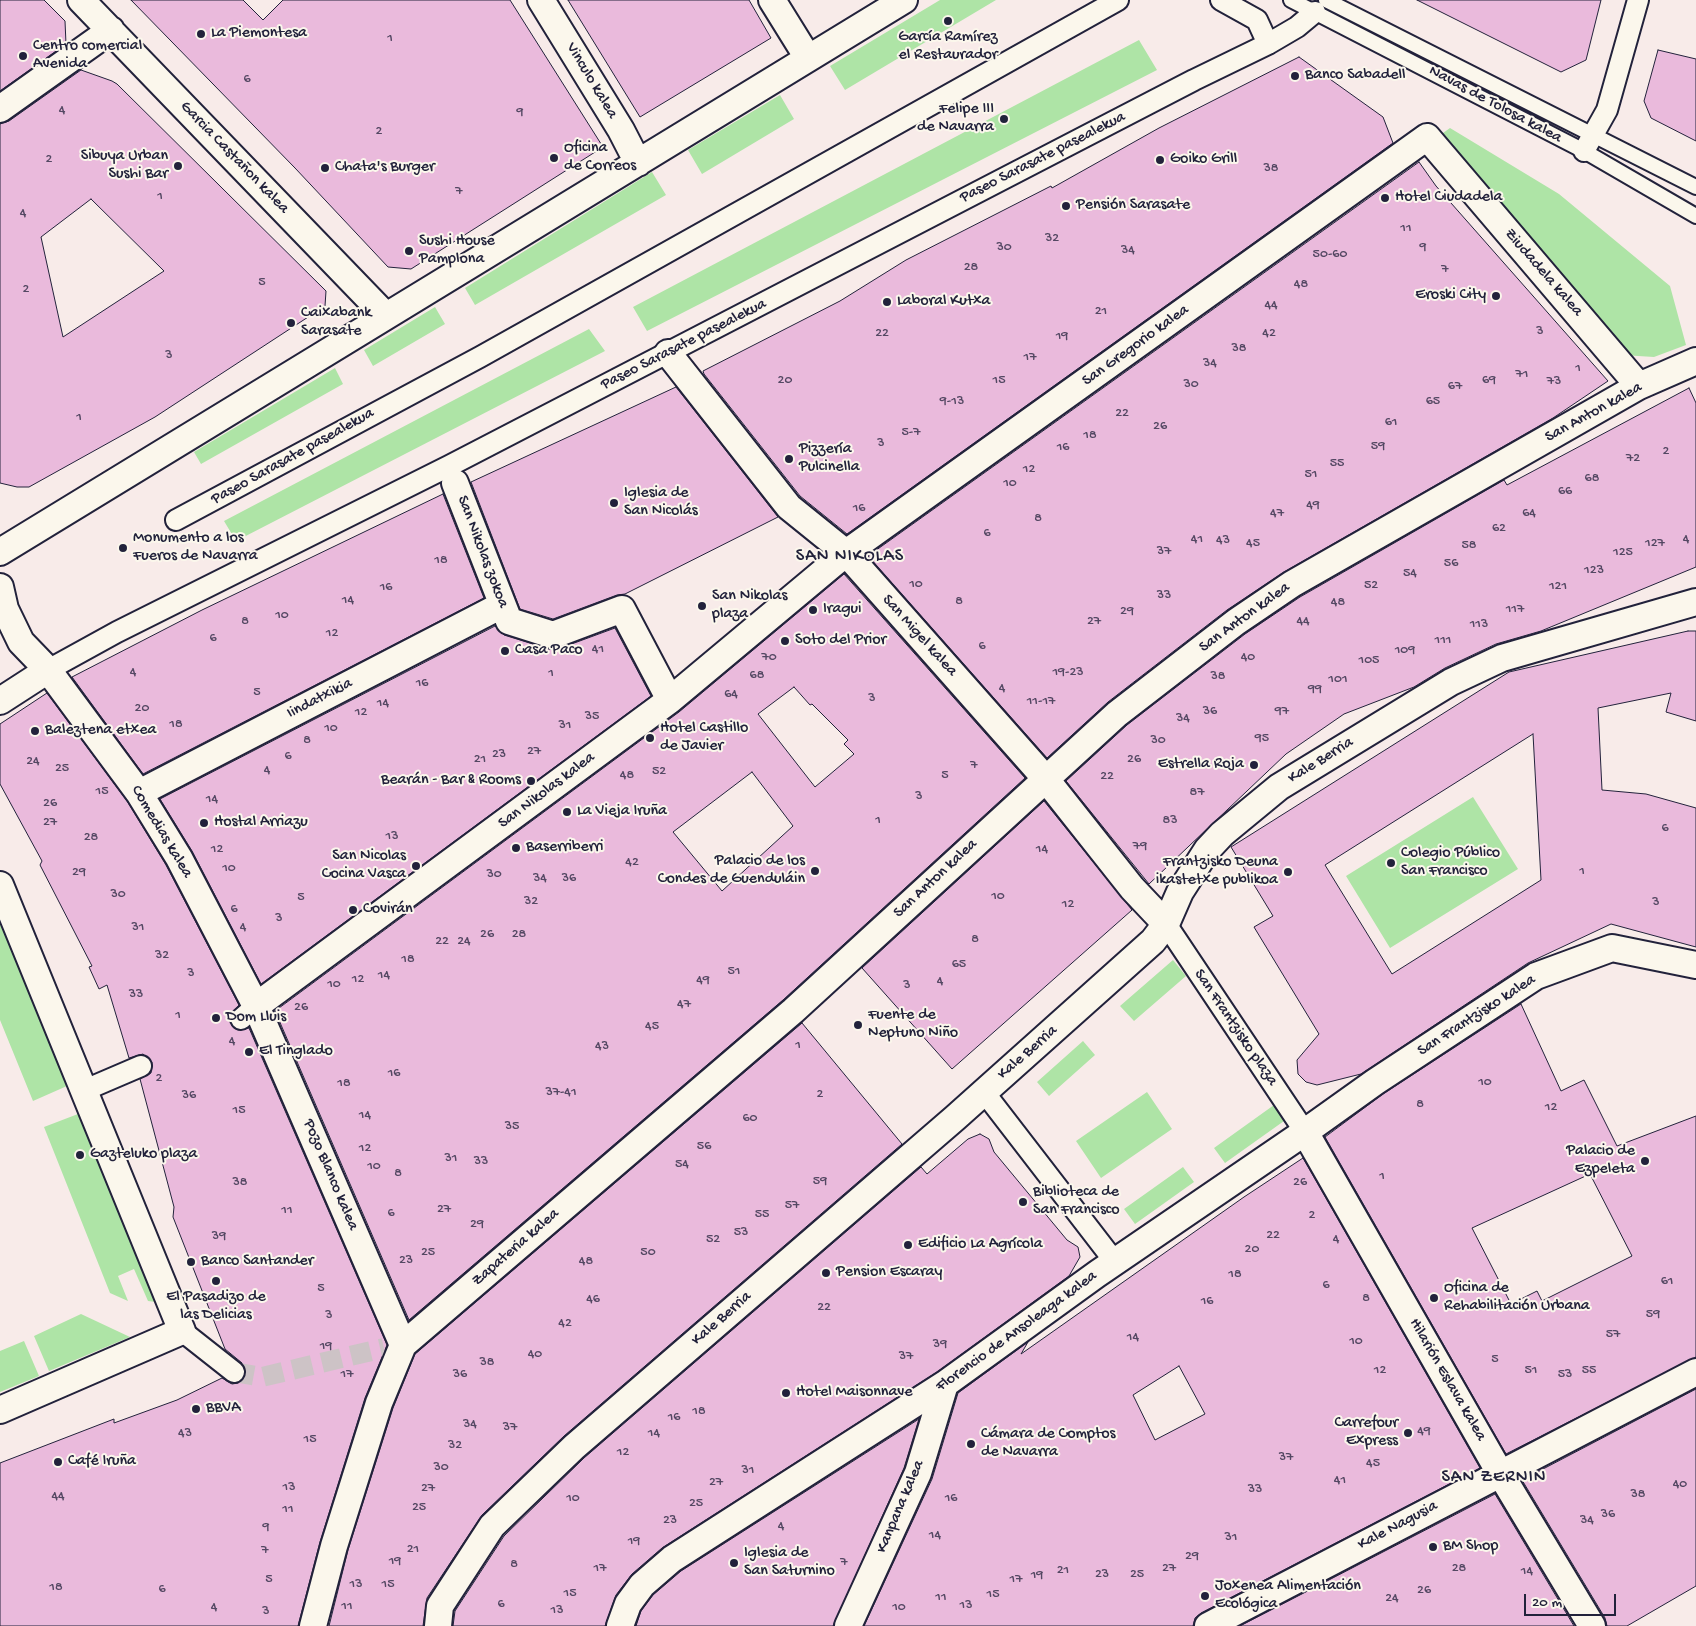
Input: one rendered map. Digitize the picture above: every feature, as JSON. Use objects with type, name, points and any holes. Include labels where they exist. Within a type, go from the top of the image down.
[{"type":"street","name":"Garcia Castañon kalea","points":[[81,0],[386,316]]},
{"type":"street","name":"Vinculo kalea","points":[[541,0],[638,163]]},
{"type":"street","points":[[772,0],[808,58]]},
{"type":"street","points":[[0,552],[904,0]]},
{"type":"street","name":"Paseo Sarasate pasealekua","points":[[176,520],[488,352],[1118,0]]},
{"type":"street","points":[[1221,0],[1257,20],[1268,44]]},
{"type":"street","points":[[1589,143],[1607,110],[1638,0]]},
{"type":"street","name":"Paseo Sarasate pasealekua","points":[[0,701],[48,670],[118,632],[452,474],[668,353],[1194,80],[1268,44],[1297,27],[1321,6]]},
{"type":"street","points":[[0,109],[111,30]]},
{"type":"street","name":"Ziudadela kalea","points":[[1427,137],[1639,386]]},
{"type":"street","name":"San Gregorio kalea","points":[[846,554],[1427,137]]},
{"type":"street","name":"San Migel kalea","points":[[668,353],[790,506],[846,554],[1046,778],[1132,888],[1166,924]]},
{"type":"street","name":"San Anton kalea","points":[[852,958],[1117,714],[1236,622],[1292,584],[1639,386],[1696,361]]},
{"type":"street","name":"San Nikolas zokoa","points":[[452,474],[509,621],[553,635],[622,609],[664,704]]},
{"type":"street","name":"San Nikolas kalea","points":[[249,1012],[664,704],[846,554]]},
{"type":"street","points":[[0,587],[5,609],[21,642],[48,670]]},
{"type":"street","name":"Kale Berria","points":[[438,1626],[440,1606],[492,1526],[574,1447],[984,1092],[1146,947],[1166,924],[1180,892],[1207,850],[1222,834],[1278,787],[1451,682],[1502,658],[1696,602]]},
{"type":"street","name":"Iindatxikia","points":[[139,793],[502,605]]},
{"type":"street","name":"Comedias kalea","points":[[48,670],[139,793],[179,858],[249,1012]]},
{"type":"street","points":[[0,885],[182,1331],[234,1372]]},
{"type":"street","name":"San Frantzisko plaza","points":[[1166,924],[1305,1132]]},
{"type":"street","name":"San Frantzisko kalea","points":[[1305,1132],[1375,1082],[1536,976],[1612,948],[1696,966]]},
{"type":"street","name":"Zapateria kalea","points":[[313,1626],[334,1546],[379,1403],[394,1346],[786,1018],[852,958]]},
{"type":"street","name":"Pozo Blanco kalea","points":[[249,1012],[394,1346]]},
{"type":"street","points":[[84,1090],[141,1066]]},
{"type":"street","points":[[984,1092],[1115,1262]]},
{"type":"street","name":"Florencio de Ansoleaga kalea","points":[[620,1626],[632,1597],[642,1585],[672,1559],[945,1384],[1115,1262],[1305,1132]]},
{"type":"street","name":"Hilarión Eslava kalea","points":[[1305,1132],[1500,1473],[1592,1626]]},
{"type":"street","points":[[0,1410],[182,1331]]},
{"type":"street","name":"Kale Nagusia","points":[[1208,1626],[1696,1372]]},
{"type":"street","name":"Kanpana kalea","points":[[848,1626],[918,1473],[945,1384]]},
{"type":"lane","name":"Navas de Tolosa kalea","points":[[1291,0],[1321,6],[1589,143],[1696,187]]},
{"type":"lane","name":"Navas de Tolosa kalea","points":[[1589,143],[1696,216]]},
{"type":"green space","points":[[940,0],[996,0],[845,90],[830,66]]},
{"type":"green space","points":[[1139,40],[1157,70],[647,331],[633,307]]},
{"type":"green space","points":[[780,95],[794,119],[702,174],[688,150]]},
{"type":"green space","points":[[1450,128],[1559,194],[1670,286],[1686,345],[1654,357],[1622,355],[1436,138]]},
{"type":"green space","points":[[652,172],[666,195],[475,305],[465,288]]},
{"type":"green space","points":[[435,307],[445,324],[373,366],[364,350]]},
{"type":"green space","points":[[589,329],[605,351],[236,541],[224,521]]},
{"type":"green space","points":[[335,368],[343,384],[201,464],[194,452]]},
{"type":"green space","points":[[1473,797],[1518,869],[1390,948],[1346,876]]},
{"type":"green space","points":[[0,919],[67,1086],[33,1101],[0,1020]]},
{"type":"green space","points":[[1173,960],[1186,976],[1134,1021],[1120,1006]]},
{"type":"green space","points":[[1083,1041],[1095,1055],[1049,1096],[1037,1082]]},
{"type":"green space","points":[[1147,1092],[1172,1129],[1101,1178],[1076,1141]]},
{"type":"green space","points":[[1274,1105],[1284,1121],[1225,1163],[1214,1148]]},
{"type":"green space","points":[[78,1114],[156,1302],[148,1301],[134,1269],[118,1276],[128,1301],[110,1293],[44,1127]]},
{"type":"green space","points":[[1183,1167],[1194,1182],[1135,1224],[1124,1209]]},
{"type":"green space","points":[[81,1314],[130,1337],[49,1371],[34,1336]]},
{"type":"green space","points":[[24,1341],[39,1376],[0,1392],[0,1351]]},
{"type":"building","name":"Centro comercial Avenida","points":[[0,0],[44,0],[65,21],[66,44],[0,91]]},
{"type":"building","points":[[131,0],[243,0],[263,20],[283,0],[510,0],[603,147],[411,269],[388,267],[295,168]]},
{"type":"building","points":[[568,0],[749,0],[771,38],[640,117]]},
{"type":"building","points":[[1417,0],[1601,0],[1586,60],[1561,72]]},
{"type":"building","points":[[1658,50],[1696,59],[1696,141],[1651,118],[1644,101]]},
{"type":"building","points":[[1299,57],[1383,117],[1393,143],[847,534],[800,496],[704,374],[703,371],[840,301],[906,260],[1051,186],[1052,188],[1159,128]]},
{"type":"building","points":[[81,70],[112,81],[326,291],[325,306],[155,417],[29,487],[17,487],[0,483],[0,124],[9,121]],"holes":[[[91,199],[164,271],[63,337],[41,237]]]},
{"type":"building","points":[[1419,162],[1436,186],[1608,381],[1553,418],[1284,572],[1227,610],[1108,702],[1047,758],[868,556]]},
{"type":"building","name":"Iglesia de San Nicolás","points":[[676,387],[778,517],[625,594],[617,595],[553,619],[520,609],[471,482]]},
{"type":"building","points":[[1689,388],[1696,403],[1696,567],[1541,631],[1496,644],[1445,668],[1414,687],[1344,714],[1286,754],[1149,884],[1066,781],[1127,725],[1245,634],[1300,597],[1504,480],[1507,485]]},
{"type":"building","points":[[443,494],[484,598],[143,774],[72,677],[202,610]]},
{"type":"building","points":[[844,574],[1025,778],[783,1000],[409,1320],[275,1011],[679,712]],"holes":[[[794,687],[810,705],[812,704],[848,740],[844,744],[854,754],[815,787],[758,714]],[[752,772],[793,826],[722,891],[673,832]]]},
{"type":"building","points":[[495,626],[504,635],[549,649],[558,649],[615,628],[651,696],[261,984],[192,851],[160,799]]},
{"type":"building","points":[[1688,631],[1696,631],[1696,721],[1666,712],[1671,693],[1598,708],[1602,790],[1646,794],[1696,808],[1696,947],[1611,924],[1528,963],[1361,1074],[1317,1085],[1306,1082],[1298,1074],[1297,1060],[1319,1034],[1254,927],[1273,916],[1231,847],[1509,672]],"holes":[[[1533,734],[1541,880],[1392,974],[1325,865]]]},
{"type":"building","points":[[47,693],[127,801],[166,865],[239,1005],[230,1016],[232,1026],[238,1030],[249,1028],[387,1345],[365,1398],[320,1542],[298,1626],[0,1626],[0,1463],[114,1419],[114,1423],[177,1400],[222,1378],[232,1384],[238,1383],[243,1380],[246,1373],[242,1363],[225,1349],[173,1217],[174,1207],[140,1079],[151,1073],[152,1062],[143,1054],[129,1058],[107,985],[99,989],[89,967],[92,966],[40,865],[42,861],[0,784],[0,724]]},
{"type":"building","points":[[1044,801],[1132,910],[952,1069],[862,968]]},
{"type":"building","points":[[1521,1004],[1561,1091],[1584,1080],[1617,1146],[1696,1116],[1696,1357],[1506,1454],[1325,1137],[1383,1094]],"holes":[[[1590,1174],[1632,1256],[1542,1301],[1537,1291],[1511,1304],[1472,1228]]]},
{"type":"building","points":[[802,1023],[902,1144],[564,1436],[482,1515],[427,1598],[423,1626],[329,1626],[348,1550],[393,1408],[415,1354]]},
{"type":"building","points":[[980,1134],[989,1139],[994,1152],[1067,1240],[1078,1247],[1080,1257],[1069,1276],[937,1372],[662,1548],[632,1574],[616,1595],[605,1626],[453,1626],[455,1611],[504,1536],[584,1458],[921,1167],[927,1174],[968,1139]]},
{"type":"building","points":[[1303,1158],[1480,1468],[1201,1613],[1195,1618],[1193,1626],[864,1626],[932,1479],[958,1393],[1028,1342],[1021,1354],[1244,1197]],"holes":[[[1179,1366],[1205,1414],[1155,1440],[1133,1395]]]},
{"type":"building","points":[[1696,1389],[1696,1586],[1627,1626],[1607,1626],[1605,1618],[1522,1480]]},
{"type":"building","points":[[919,1419],[904,1468],[833,1626],[636,1626],[641,1611],[653,1595],[681,1571]]},
{"type":"building","points":[[1495,1494],[1574,1626],[1240,1626]]},
{"type":"tunnel","points":[[234,1372],[262,1377],[384,1348]]},
{"type":"place","name":"García Ramírez el Restaurador","points":[[948,21]]},
{"type":"place","name":"La Piemontesa","points":[[201,34]]},
{"type":"place","name":"Centro comercial Avenida","points":[[23,56]]},
{"type":"place","name":"Banco Sabadell","points":[[1295,76]]},
{"type":"place","name":"Felipe III de Navarra","points":[[1004,119]]},
{"type":"place","name":"Oficina de Correos","points":[[554,158]]},
{"type":"place","name":"Goiko Grill","points":[[1160,160]]},
{"type":"place","name":"Sibuya Urban Sushi Bar","points":[[178,166]]},
{"type":"place","name":"Chata's Burger","points":[[325,168]]},
{"type":"place","name":"Hotel Ciudadela","points":[[1385,198]]},
{"type":"place","name":"Pensión Sarasate","points":[[1066,206]]},
{"type":"place","name":"Sushi House Pamplona","points":[[409,251]]},
{"type":"place","name":"Eroski City","points":[[1496,296]]},
{"type":"place","name":"Laboral Kutxa","points":[[887,302]]},
{"type":"place","name":"Caixabank Sarasate","points":[[291,323]]},
{"type":"place","name":"Pizzería Pulcinella","points":[[789,459]]},
{"type":"place","name":"Iglesia de San Nicolás","points":[[614,503]]},
{"type":"place","name":"Monumento a los Fueros de Navarra","points":[[123,548]]},
{"type":"place","name":"San Nikolas plaza","points":[[702,606]]},
{"type":"place","name":"Iragui","points":[[813,610]]},
{"type":"place","name":"Soto del Prior","points":[[785,641]]},
{"type":"place","name":"Casa Paco","points":[[505,651]]},
{"type":"place","name":"Baleztena etxea","points":[[35,731]]},
{"type":"place","name":"Hotel Castillo de Javier","points":[[650,738]]},
{"type":"place","name":"Estrella Roja","points":[[1254,765]]},
{"type":"place","name":"Bearán - Bar & Rooms","points":[[531,781]]},
{"type":"place","name":"La Vieja Iruña","points":[[567,812]]},
{"type":"place","name":"Hostal Arriazu","points":[[204,823]]},
{"type":"place","name":"Baserriberri","points":[[516,848]]},
{"type":"place","name":"Colegio Público San Francisco","points":[[1391,863]]},
{"type":"place","name":"San Nicolas Cocina Vasca","points":[[416,866]]},
{"type":"place","name":"Palacio de los Condes de Guenduláin","points":[[815,871]]},
{"type":"place","name":"Frantzisko Deuna ikastetxe publikoa","points":[[1288,872]]},
{"type":"place","name":"Covirán","points":[[353,910]]},
{"type":"place","name":"Dom Lluis","points":[[216,1018]]},
{"type":"place","name":"Fuente de Neptuno Niño","points":[[858,1025]]},
{"type":"place","name":"El Tinglado","points":[[249,1052]]},
{"type":"place","name":"Gazteluko plaza","points":[[80,1155]]},
{"type":"place","name":"Palacio de Ezpeleta","points":[[1645,1161]]},
{"type":"place","name":"Biblioteca de San Francisco","points":[[1023,1202]]},
{"type":"place","name":"Edificio La Agrícola","points":[[908,1245]]},
{"type":"place","name":"Banco Santander","points":[[191,1262]]},
{"type":"place","name":"Pension Escaray","points":[[826,1273]]},
{"type":"place","name":"El Pasadizo de las Delicias","points":[[216,1281]]},
{"type":"place","name":"Oficina de Rehabilitación Urbana","points":[[1434,1298]]},
{"type":"place","name":"Hotel Maisonnave","points":[[786,1393]]},
{"type":"place","name":"BBVA","points":[[196,1409]]},
{"type":"place","name":"Carrefour Express","points":[[1408,1433]]},
{"type":"place","name":"Cámara de Comptos de Navarra","points":[[971,1444]]},
{"type":"place","name":"Café Iruña","points":[[58,1462]]},
{"type":"place","name":"BM Shop","points":[[1433,1547]]},
{"type":"place","name":"Iglesia de San Saturnino","points":[[734,1563]]},
{"type":"place","name":"Joxenea Alimentación Ecológica","points":[[1205,1596]]},
{"type":"district","name":"SAN NIKOLAS","points":[[850,557]]},
{"type":"district","name":"SAN ZERNIN","points":[[1494,1478]]}]
